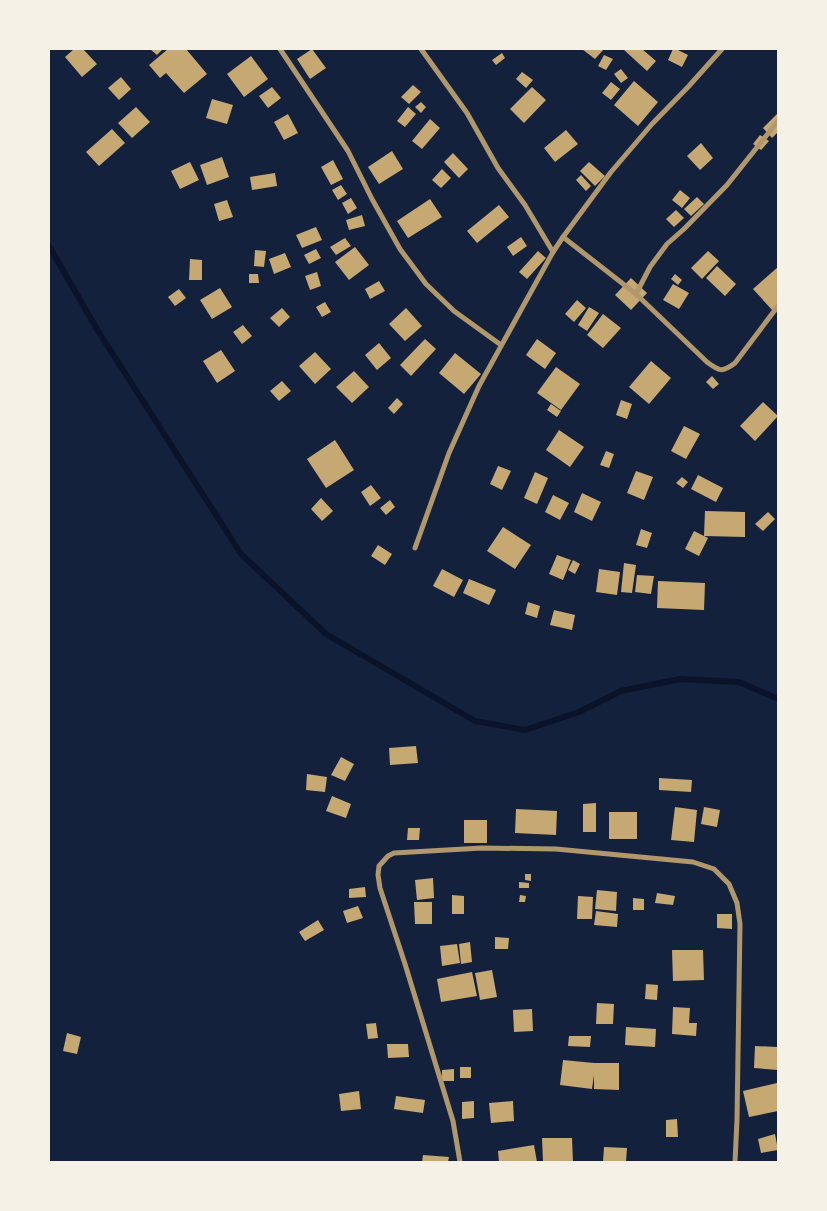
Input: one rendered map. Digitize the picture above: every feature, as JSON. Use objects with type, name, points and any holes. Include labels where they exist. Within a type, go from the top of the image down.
[{"type":"street","points":[[280,49],[348,150],[372,199],[400,249],[426,284],[454,310],[502,345]]},
{"type":"street","points":[[421,49],[467,113],[498,168],[554,252]]},
{"type":"street","points":[[415,548],[449,453],[479,386],[563,237],[611,172],[652,124],[722,49]]},
{"type":"street","points":[[636,294],[650,267],[667,244],[727,185],[778,121]]},
{"type":"street","points":[[563,237],[636,294],[707,362],[717,369],[727,369],[735,363],[778,306]]},
{"type":"street","points":[[460,1162],[453,1121],[380,888],[379,866],[388,856],[394,853],[482,848],[556,850],[693,862],[714,869],[729,884],[738,903],[740,924],[737,1120],[734,1162]]},
{"type":"building","points":[[74,49],[83,49],[97,64],[82,77],[65,57]]},
{"type":"building","points":[[150,49],[163,49],[157,55]]},
{"type":"building","points":[[168,49],[186,49],[207,74],[184,93],[166,73],[160,78],[149,65]]},
{"type":"building","points":[[312,49],[326,68],[310,79],[297,59]]},
{"type":"building","points":[[582,49],[604,49],[595,59]]},
{"type":"building","points":[[623,49],[642,49],[656,61],[647,71]]},
{"type":"building","points":[[673,49],[688,55],[682,67],[668,60]]},
{"type":"building","points":[[502,53],[505,58],[496,65],[492,60]]},
{"type":"building","points":[[604,55],[613,59],[606,70],[598,66]]},
{"type":"building","points":[[251,56],[268,79],[244,97],[227,74]]},
{"type":"building","points":[[621,69],[628,78],[621,83],[614,74]]},
{"type":"building","points":[[522,72],[533,80],[526,88],[516,79]]},
{"type":"building","points":[[121,77],[131,89],[119,100],[108,88]]},
{"type":"building","points":[[634,81],[658,102],[638,126],[614,105]]},
{"type":"building","points":[[611,82],[620,89],[611,100],[602,93]]},
{"type":"building","points":[[413,85],[421,92],[409,104],[401,97]]},
{"type":"building","points":[[272,87],[281,98],[268,108],[259,96]]},
{"type":"building","points":[[532,87],[546,100],[524,123],[510,109]]},
{"type":"building","points":[[212,99],[233,105],[227,124],[206,118]]},
{"type":"building","points":[[421,102],[426,107],[421,113],[415,107]]},
{"type":"building","points":[[136,107],[150,122],[132,138],[118,123]]},
{"type":"building","points":[[408,107],[416,114],[405,127],[397,121]]},
{"type":"building","points":[[778,113],[778,132],[772,138],[763,128]]},
{"type":"building","points":[[288,114],[298,133],[284,140],[274,122]]},
{"type":"building","points":[[430,119],[440,128],[422,149],[412,141]]},
{"type":"building","points":[[112,129],[125,143],[99,166],[86,152]]},
{"type":"building","points":[[566,130],[578,144],[555,162],[544,148]]},
{"type":"building","points":[[760,135],[769,141],[761,150],[753,144]]},
{"type":"building","points":[[701,143],[713,158],[700,170],[687,156]]},
{"type":"building","points":[[392,151],[403,169],[379,184],[368,167]]},
{"type":"building","points":[[453,153],[468,169],[459,178],[444,162]]},
{"type":"building","points":[[222,157],[229,177],[207,185],[200,165]]},
{"type":"building","points":[[333,160],[343,179],[331,185],[321,167]]},
{"type":"building","points":[[190,162],[199,180],[180,189],[171,171]]},
{"type":"building","points":[[589,162],[605,176],[595,186],[580,171]]},
{"type":"building","points":[[442,169],[451,178],[441,188],[432,180]]},
{"type":"building","points":[[275,173],[277,186],[252,190],[250,177]]},
{"type":"building","points":[[581,175],[591,186],[586,191],[576,180]]},
{"type":"building","points":[[341,185],[347,194],[338,200],[332,190]]},
{"type":"building","points":[[680,190],[690,198],[682,208],[672,200]]},
{"type":"building","points":[[697,197],[704,204],[691,216],[684,209]]},
{"type":"building","points":[[351,198],[357,208],[348,214],[342,203]]},
{"type":"building","points":[[430,199],[442,217],[408,238],[397,221]]},
{"type":"building","points":[[227,200],[233,217],[219,221],[214,204]]},
{"type":"building","points":[[499,205],[509,217],[477,243],[467,231]]},
{"type":"building","points":[[676,210],[684,218],[674,227],[666,219]]},
{"type":"building","points":[[362,215],[365,226],[349,230],[346,220]]},
{"type":"building","points":[[316,227],[322,240],[302,248],[296,235]]},
{"type":"building","points":[[521,237],[527,246],[513,256],[507,247]]},
{"type":"building","points":[[345,238],[351,246],[336,255],[330,247]]},
{"type":"building","points":[[355,247],[369,265],[349,280],[335,262]]},
{"type":"building","points":[[316,249],[321,258],[309,264],[304,255]]},
{"type":"building","points":[[255,250],[266,251],[264,267],[254,266]]},
{"type":"building","points":[[538,251],[546,258],[527,279],[519,272]]},
{"type":"building","points":[[708,251],[719,261],[702,279],[691,268]]},
{"type":"building","points":[[285,253],[291,267],[274,274],[269,259]]},
{"type":"building","points":[[190,259],[202,260],[202,280],[189,280]]},
{"type":"building","points":[[717,266],[736,284],[725,296],[706,278]]},
{"type":"building","points":[[778,267],[778,307],[773,311],[753,289]]},
{"type":"building","points":[[317,272],[321,286],[310,290],[305,276]]},
{"type":"building","points":[[249,274],[258,274],[259,283],[249,283]]},
{"type":"building","points":[[675,274],[682,280],[678,285],[671,279]]},
{"type":"building","points":[[631,278],[647,293],[631,310],[615,295]]},
{"type":"building","points":[[379,281],[385,291],[370,299],[365,289]]},
{"type":"building","points":[[673,284],[689,293],[679,309],[663,300]]},
{"type":"building","points":[[220,288],[232,307],[212,319],[200,300]]},
{"type":"building","points":[[179,289],[186,298],[175,306],[168,297]]},
{"type":"building","points":[[577,300],[586,308],[574,322],[565,314]]},
{"type":"building","points":[[325,302],[331,312],[322,317],[316,307]]},
{"type":"building","points":[[589,307],[599,313],[587,331],[578,325]]},
{"type":"building","points":[[282,308],[290,317],[279,327],[270,318]]},
{"type":"building","points":[[406,308],[422,326],[405,341],[389,324]]},
{"type":"building","points":[[603,314],[621,328],[603,348],[587,335]]},
{"type":"building","points":[[243,325],[252,336],[242,344],[233,332]]},
{"type":"building","points":[[425,339],[436,349],[411,376],[400,365]]},
{"type":"building","points":[[537,339],[556,353],[545,369],[526,355]]},
{"type":"building","points":[[379,343],[391,358],[377,370],[365,355]]},
{"type":"building","points":[[221,350],[235,371],[217,383],[203,361]]},
{"type":"building","points":[[315,352],[331,369],[315,384],[299,366]]},
{"type":"building","points":[[455,353],[481,374],[464,394],[439,373]]},
{"type":"building","points":[[651,361],[671,378],[649,404],[629,387]]},
{"type":"building","points":[[556,367],[580,384],[561,410],[537,393]]},
{"type":"building","points":[[354,371],[369,387],[352,403],[336,387]]},
{"type":"building","points":[[712,376],[719,384],[713,389],[706,382]]},
{"type":"building","points":[[282,381],[291,391],[279,401],[270,391]]},
{"type":"building","points":[[397,398],[403,404],[394,414],[388,408]]},
{"type":"building","points":[[621,400],[632,404],[627,419],[616,415]]},
{"type":"building","points":[[763,402],[778,416],[755,441],[740,426]]},
{"type":"building","points":[[551,404],[561,411],[557,417],[547,410]]},
{"type":"building","points":[[684,426],[700,434],[686,459],[671,451]]},
{"type":"building","points":[[559,430],[584,447],[570,467],[546,450]]},
{"type":"building","points":[[335,440],[354,470],[326,488],[307,459]]},
{"type":"building","points":[[606,451],[614,454],[609,468],[600,465]]},
{"type":"building","points":[[498,466],[511,471],[502,490],[490,484]]},
{"type":"building","points":[[636,471],[653,477],[644,500],[627,493]]},
{"type":"building","points":[[535,472],[548,478],[537,504],[524,498]]},
{"type":"building","points":[[698,475],[723,488],[716,502],[691,489]]},
{"type":"building","points":[[682,477],[688,482],[683,488],[676,483]]},
{"type":"building","points":[[371,485],[381,498],[370,506],[361,492]]},
{"type":"building","points":[[582,493],[601,502],[592,521],[574,512]]},
{"type":"building","points":[[553,495],[569,503],[560,520],[545,512]]},
{"type":"building","points":[[321,498],[333,511],[322,521],[311,509]]},
{"type":"building","points":[[390,500],[395,507],[386,515],[380,508]]},
{"type":"building","points":[[705,511],[745,512],[745,537],[704,536]]},
{"type":"building","points":[[768,512],[775,519],[763,531],[755,524]]},
{"type":"building","points":[[503,527],[531,545],[515,569],[487,551]]},
{"type":"building","points":[[641,529],[652,533],[647,548],[636,545]]},
{"type":"building","points":[[694,531],[708,538],[699,556],[685,549]]},
{"type":"building","points":[[378,545],[392,554],[385,565],[371,556]]},
{"type":"building","points":[[557,555],[571,560],[563,580],[549,574]]},
{"type":"building","points":[[573,560],[580,564],[575,574],[568,570]]},
{"type":"building","points":[[624,563],[636,565],[632,593],[621,592]]},
{"type":"building","points":[[442,569],[463,580],[454,597],[433,586]]},
{"type":"building","points":[[599,569],[620,572],[617,595],[596,592]]},
{"type":"building","points":[[637,575],[654,576],[651,594],[635,592]]},
{"type":"building","points":[[469,579],[496,590],[489,605],[463,593]]},
{"type":"building","points":[[658,581],[705,583],[704,610],[657,608]]},
{"type":"building","points":[[528,602],[540,606],[537,618],[525,614]]},
{"type":"building","points":[[554,610],[575,615],[572,630],[550,625]]},
{"type":"building","points":[[416,746],[418,763],[390,765],[389,748]]},
{"type":"building","points":[[341,757],[354,764],[345,781],[331,775]]},
{"type":"building","points":[[307,774],[327,777],[325,792],[306,790]]},
{"type":"building","points":[[659,778],[692,780],[691,792],[659,790]]},
{"type":"building","points":[[332,796],[351,804],[346,818],[326,811]]},
{"type":"building","points":[[596,803],[596,832],[583,832],[583,804]]},
{"type":"building","points":[[675,807],[697,810],[694,842],[671,840]]},
{"type":"building","points":[[704,807],[720,810],[717,827],[701,824]]},
{"type":"building","points":[[516,809],[557,811],[556,835],[515,833]]},
{"type":"building","points":[[609,812],[637,812],[637,839],[609,839]]},
{"type":"building","points":[[464,820],[487,820],[487,843],[464,843]]},
{"type":"building","points":[[408,828],[420,828],[419,840],[407,840]]},
{"type":"building","points":[[525,874],[531,874],[531,881],[525,880]]},
{"type":"building","points":[[433,878],[434,898],[417,900],[415,880]]},
{"type":"building","points":[[519,882],[529,883],[529,888],[519,888]]},
{"type":"building","points":[[365,887],[366,897],[349,898],[349,889]]},
{"type":"building","points":[[597,890],[617,892],[616,911],[595,909]]},
{"type":"building","points":[[657,893],[675,896],[673,905],[655,903]]},
{"type":"building","points":[[452,895],[464,896],[464,914],[452,914]]},
{"type":"building","points":[[520,895],[526,896],[525,902],[519,902]]},
{"type":"building","points":[[578,896],[593,897],[592,919],[577,919]]},
{"type":"building","points":[[633,898],[644,899],[644,910],[633,910]]},
{"type":"building","points":[[414,902],[432,902],[432,924],[415,924]]},
{"type":"building","points":[[358,906],[363,918],[347,923],[343,911]]},
{"type":"building","points":[[596,911],[618,914],[617,927],[594,925]]},
{"type":"building","points":[[717,914],[732,914],[732,929],[717,928]]},
{"type":"building","points":[[318,920],[324,930],[305,941],[299,932]]},
{"type":"building","points":[[495,937],[509,938],[508,949],[495,949]]},
{"type":"building","points":[[470,942],[472,962],[461,964],[459,944]]},
{"type":"building","points":[[457,944],[460,963],[442,966],[440,946]]},
{"type":"building","points":[[672,950],[703,950],[704,980],[673,981]]},
{"type":"building","points":[[492,970],[497,997],[480,1000],[475,973]]},
{"type":"building","points":[[472,972],[477,996],[441,1002],[437,979]]},
{"type":"building","points":[[646,984],[658,985],[657,1000],[645,999]]},
{"type":"building","points":[[597,1003],[614,1004],[613,1024],[596,1024]]},
{"type":"building","points":[[673,1007],[690,1008],[689,1023],[697,1023],[696,1036],[672,1034]]},
{"type":"building","points":[[532,1009],[533,1031],[514,1032],[513,1010]]},
{"type":"building","points":[[376,1023],[378,1038],[368,1039],[366,1024]]},
{"type":"building","points":[[626,1027],[656,1029],[655,1047],[625,1045]]},
{"type":"building","points":[[67,1033],[81,1037],[77,1054],[63,1051]]},
{"type":"building","points":[[569,1036],[591,1036],[590,1047],[568,1046]]},
{"type":"building","points":[[387,1044],[408,1044],[409,1057],[388,1058]]},
{"type":"building","points":[[755,1046],[778,1047],[778,1070],[754,1068]]},
{"type":"building","points":[[563,1060],[619,1063],[619,1090],[594,1089],[594,1075],[592,1089],[560,1085]]},
{"type":"building","points":[[460,1067],[471,1067],[471,1078],[460,1078]]},
{"type":"building","points":[[454,1069],[454,1081],[442,1081],[442,1070]]},
{"type":"building","points":[[777,1083],[778,1111],[749,1117],[743,1091]]},
{"type":"building","points":[[359,1091],[361,1109],[341,1111],[339,1094]]},
{"type":"building","points":[[396,1096],[425,1100],[423,1113],[394,1109]]},
{"type":"building","points":[[474,1101],[474,1118],[462,1119],[462,1102]]},
{"type":"building","points":[[513,1101],[514,1121],[491,1123],[489,1103]]},
{"type":"building","points":[[677,1119],[678,1137],[666,1137],[666,1120]]},
{"type":"building","points":[[775,1134],[778,1150],[761,1153],[758,1139]]},
{"type":"building","points":[[542,1138],[572,1138],[573,1162],[543,1162]]},
{"type":"building","points":[[534,1145],[537,1162],[499,1162],[498,1151]]},
{"type":"building","points":[[604,1147],[627,1148],[626,1162],[603,1162]]},
{"type":"building","points":[[423,1155],[449,1157],[448,1162],[422,1162]]},
{"type":"waterway","points":[[49,246],[98,331],[241,554],[326,634],[475,721],[525,730],[579,712],[621,691],[680,679],[739,682],[778,699]]}]
